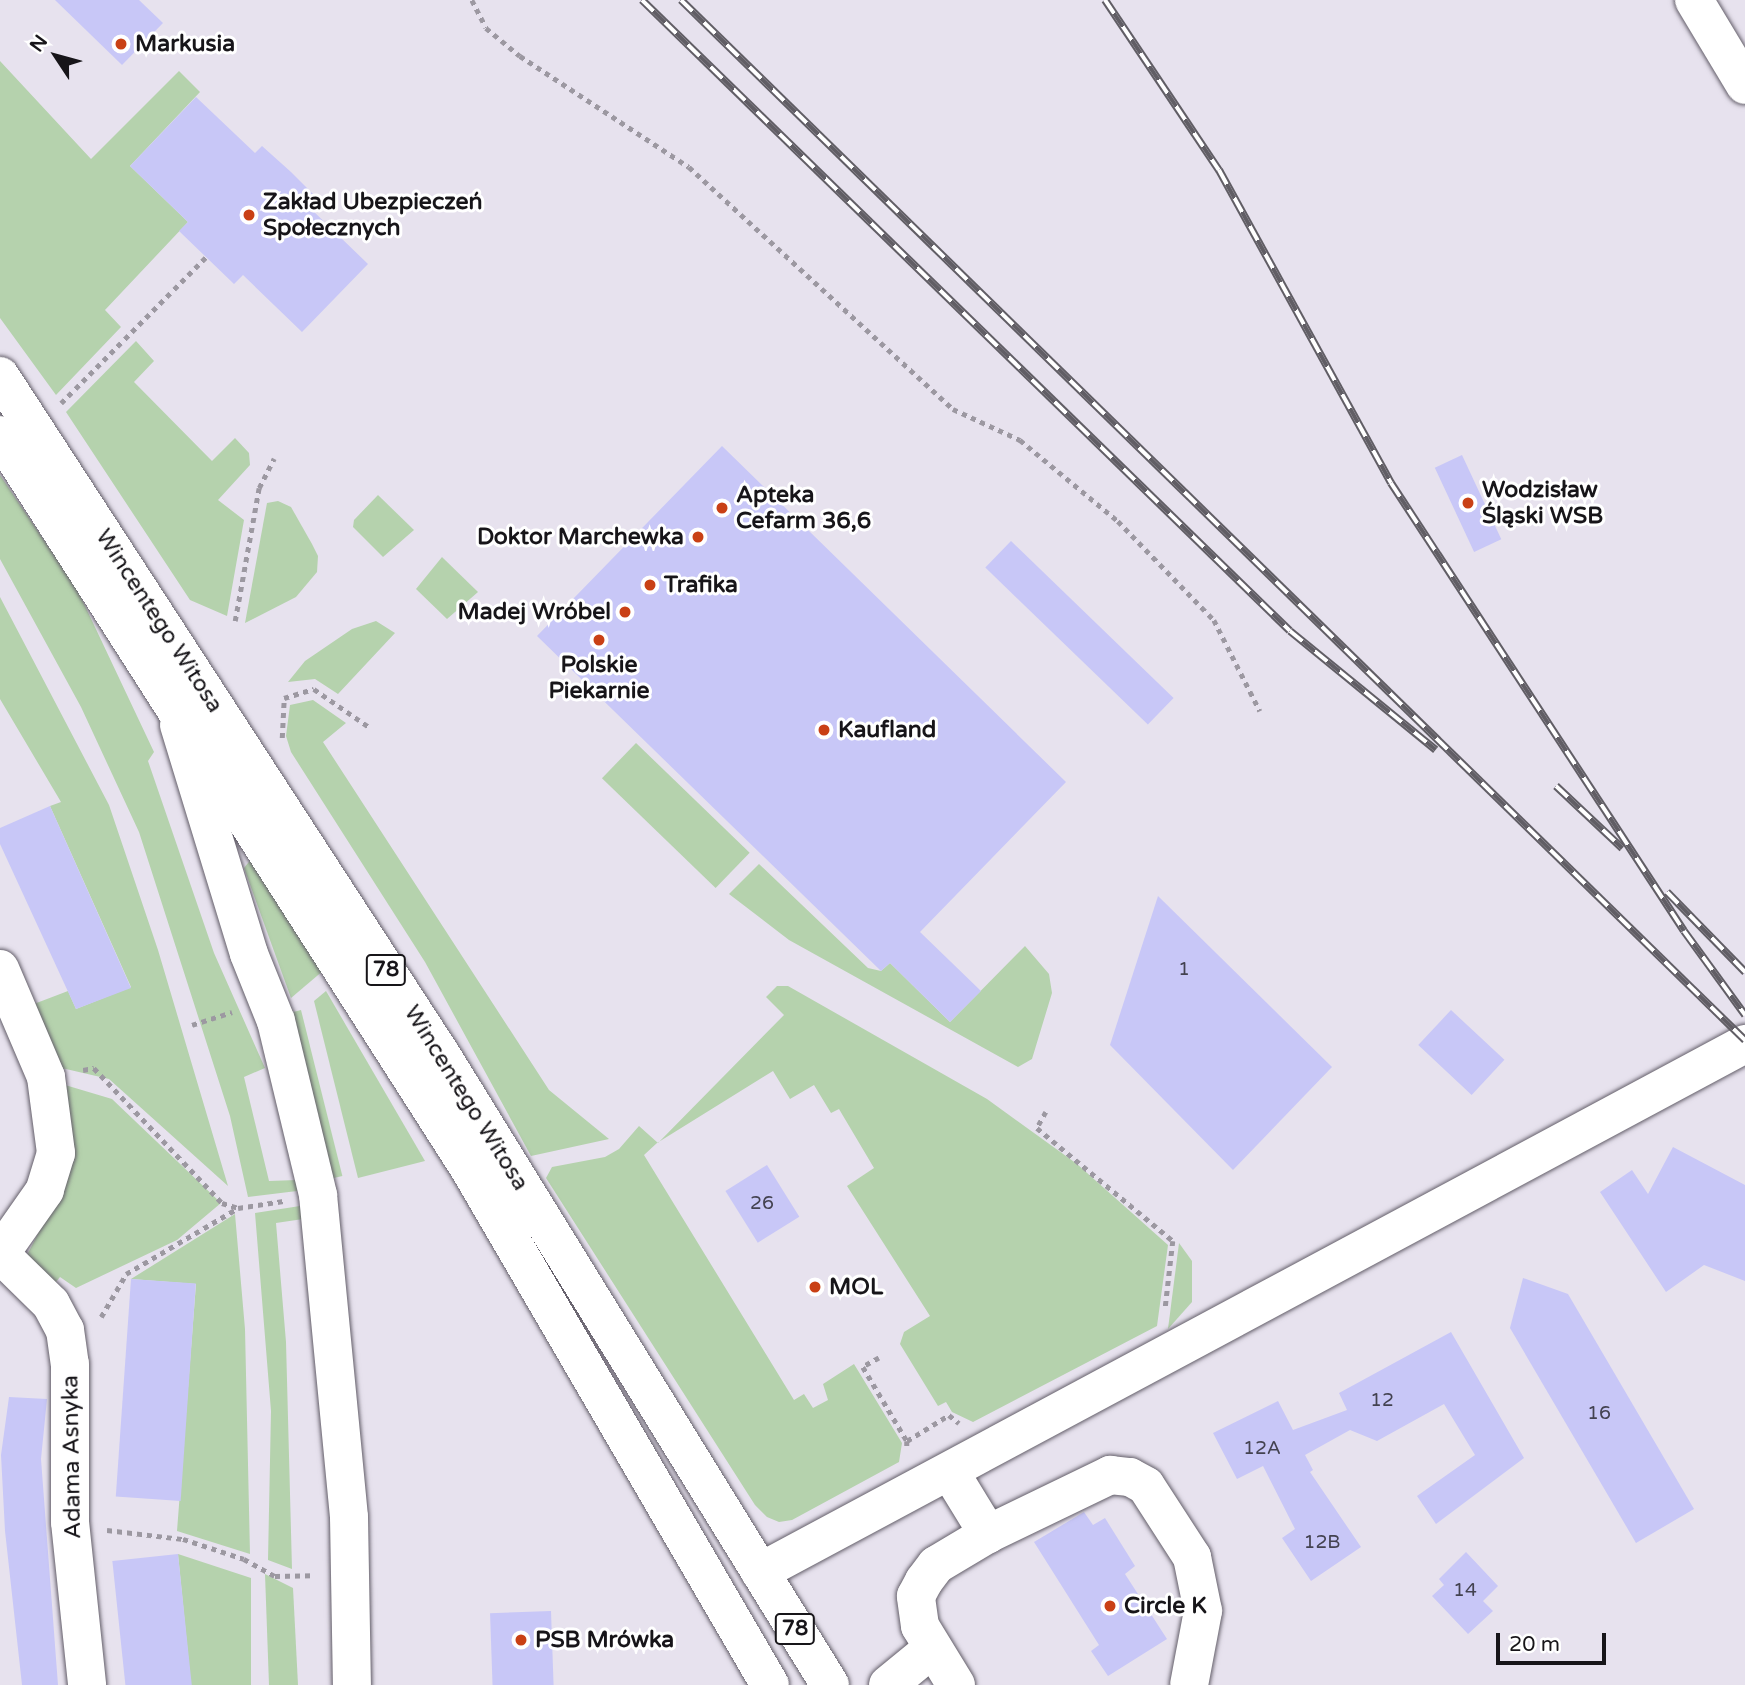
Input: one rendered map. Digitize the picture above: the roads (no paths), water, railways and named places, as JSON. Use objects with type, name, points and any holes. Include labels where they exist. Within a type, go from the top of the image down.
[{"type":"main road","points":[[1694,0],[1745,85]]},
{"type":"main road","name":"Wincentego Witosa","points":[[0,376],[435,1045],[830,1685]]},
{"type":"main road","name":"Wincentego Witosa","points":[[0,435],[469,1168],[770,1685]]},
{"type":"main road","points":[[172,703],[249,954],[276,1021],[318,1195],[325,1245],[350,1573],[352,1685]]},
{"type":"main road","points":[[0,969],[46,1077],[56,1153],[45,1190],[0,1254]]},
{"type":"main road","points":[[760,1572],[950,1472],[1246,1309],[1713,1064],[1745,1044]]},
{"type":"main road","name":"Adama Asnyka","points":[[0,1254],[51,1304],[65,1330],[70,1364],[70,1522],[88,1685]]},
{"type":"main road","points":[[950,1472],[988,1534]]},
{"type":"main road","points":[[956,1685],[933,1648],[916,1610],[924,1581],[936,1565],[988,1534],[1110,1475],[1130,1476],[1146,1486],[1192,1557],[1203,1611],[1189,1685]]},
{"type":"main road","points":[[888,1685],[933,1648]]},
{"type":"railway","points":[[642,0],[1290,631],[1436,750]]},
{"type":"railway","points":[[681,0],[1745,1040]]},
{"type":"railway","points":[[1105,0],[1219,170],[1391,483],[1684,931],[1745,1015]]},
{"type":"railway","points":[[1556,786],[1622,848]]},
{"type":"railway","points":[[1667,892],[1745,972]]},
{"type":"place","name":"Markusia","points":[[121,44]]},
{"type":"place","name":"Zakład Ubezpieczeń Społecznych","points":[[249,215]]},
{"type":"place","name":"Wodzisław Śląski WSB","points":[[1468,503]]},
{"type":"place","name":"Apteka Cefarm 36,6","points":[[722,508]]},
{"type":"place","name":"Doktor Marchewka","points":[[698,537]]},
{"type":"place","name":"Trafika","points":[[650,585]]},
{"type":"place","name":"Madej Wróbel","points":[[625,612]]},
{"type":"place","name":"Polskie Piekarnie","points":[[599,640]]},
{"type":"place","name":"Kaufland","points":[[824,730]]},
{"type":"place","name":"MOL","points":[[815,1287]]},
{"type":"place","name":"Circle K","points":[[1110,1606]]},
{"type":"place","name":"PSB Mrówka","points":[[521,1640]]}]
